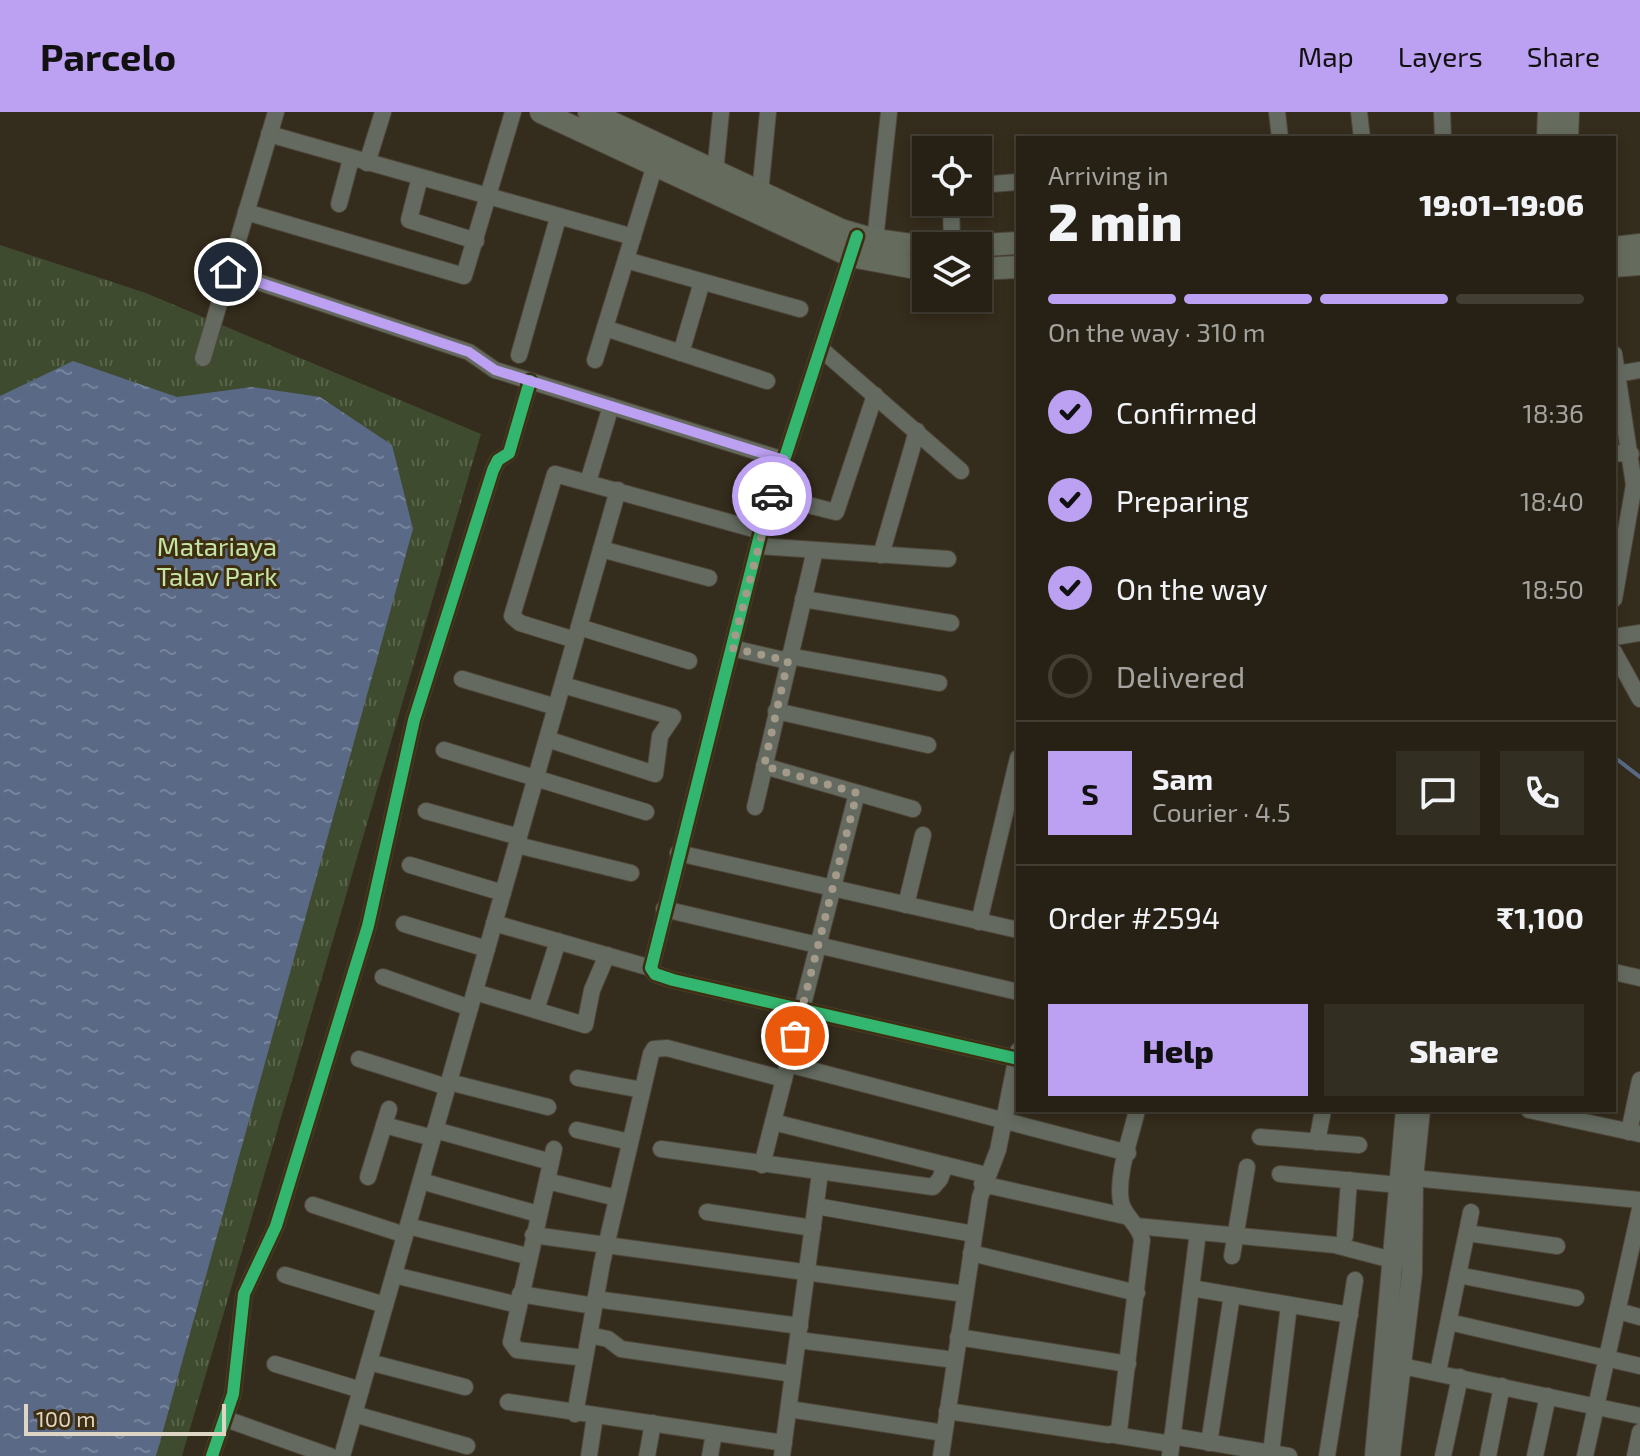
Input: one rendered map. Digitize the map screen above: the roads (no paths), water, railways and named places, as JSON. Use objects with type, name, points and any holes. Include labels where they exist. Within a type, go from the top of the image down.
[{"type":"main road","points":[[541,112],[654,168],[912,264]]},
{"type":"main road","points":[[589,112],[861,244],[912,246]]},
{"type":"main road","points":[[1548,136],[1549,112]]},
{"type":"main road","points":[[1567,136],[1568,112]]},
{"type":"main road","points":[[992,245],[1016,243]]},
{"type":"main road","points":[[1616,248],[1640,245]]},
{"type":"main road","points":[[1616,266],[1640,264]]},
{"type":"main road","points":[[992,268],[1016,267]]},
{"type":"street","points":[[203,358],[276,112]]},
{"type":"street","points":[[339,204],[383,112]]},
{"type":"street","points":[[246,212],[462,276],[466,274],[513,112]]},
{"type":"street","points":[[715,173],[721,112]]},
{"type":"street","points":[[760,193],[768,112]]},
{"type":"street","points":[[651,968],[759,539],[821,349],[861,244],[889,112]]},
{"type":"street","points":[[1277,112],[1280,136]]},
{"type":"street","points":[[1359,112],[1362,136]]},
{"type":"street","points":[[1442,112],[1443,136]]},
{"type":"street","points":[[269,134],[633,237]]},
{"type":"street","points":[[595,360],[654,168]]},
{"type":"street","points":[[420,177],[409,220],[476,241]]},
{"type":"street","points":[[992,184],[1016,182]]},
{"type":"street","points":[[519,355],[558,218]]},
{"type":"street","points":[[626,260],[800,309]]},
{"type":"street","points":[[228,272],[469,352],[495,370],[784,460]]},
{"type":"street","points":[[681,353],[702,282]]},
{"type":"street","points":[[605,328],[767,381]]},
{"type":"street","points":[[821,349],[961,471]]},
{"type":"street","points":[[1616,367],[1634,485],[1632,539],[1616,592]]},
{"type":"street","points":[[1617,374],[1640,370]]},
{"type":"street","points":[[212,1456],[233,1394],[244,1294],[276,1226],[368,926],[414,720],[493,470],[498,460],[509,453],[530,381]]},
{"type":"street","points":[[772,496],[836,512],[875,395]]},
{"type":"street","points":[[588,482],[611,406]]},
{"type":"street","points":[[881,555],[917,431]]},
{"type":"street","points":[[689,661],[520,623],[512,616],[551,477],[559,473],[618,490],[759,539],[815,550],[948,559]]},
{"type":"street","points":[[342,1456],[618,490]]},
{"type":"street","points":[[601,549],[709,578]]},
{"type":"street","points":[[755,807],[815,550]]},
{"type":"street","points":[[803,599],[951,623]]},
{"type":"street","points":[[1616,637],[1640,633]]},
{"type":"street","points":[[732,648],[939,683]]},
{"type":"street","points":[[1616,656],[1640,699]]},
{"type":"street","points":[[462,679],[556,707]]},
{"type":"street","points":[[547,739],[655,774],[660,736],[673,717],[563,685]]},
{"type":"street","points":[[776,711],[928,745]]},
{"type":"street","points":[[444,750],[646,812]]},
{"type":"street","points":[[764,766],[913,809]]},
{"type":"street","points":[[979,922],[1016,766]]},
{"type":"street","points":[[762,1165],[857,793]]},
{"type":"street","points":[[426,811],[631,873]]},
{"type":"street","points":[[906,905],[923,835]]},
{"type":"street","points":[[678,853],[1016,930]]},
{"type":"street","points":[[410,865],[503,893]]},
{"type":"street","points":[[664,909],[1016,992]]},
{"type":"street","points":[[494,923],[651,968],[655,974],[673,980],[1016,1056]]},
{"type":"street","points":[[404,924],[487,949]]},
{"type":"street","points":[[536,1010],[558,941]]},
{"type":"street","points":[[383,977],[472,1000],[536,1010],[585,1025],[592,990],[607,955]]},
{"type":"street","points":[[1616,972],[1640,978]]},
{"type":"street","points":[[575,1414],[605,1248],[651,1054],[659,1047],[786,1072],[1128,1153]]},
{"type":"street","points":[[359,1059],[548,1107]]},
{"type":"street","points":[[941,1456],[984,1179],[998,1150],[1016,1061]]},
{"type":"street","points":[[578,1078],[642,1090]]},
{"type":"street","points":[[1559,1113],[1635,1133],[1639,1087]]},
{"type":"street","points":[[1115,1435],[1119,1431],[1142,1240],[1121,1201],[1137,1112]]},
{"type":"street","points":[[1317,1142],[1323,1112]]},
{"type":"street","points":[[1390,1456],[1412,1273],[1406,1112]]},
{"type":"street","points":[[1375,1456],[1392,1260],[1420,1112]]},
{"type":"street","points":[[368,1177],[386,1117],[434,1134],[553,1156],[527,1256],[512,1348],[585,1358]]},
{"type":"street","points":[[773,1122],[945,1165],[1132,1222],[1198,1232],[1335,1245],[1392,1260]]},
{"type":"street","points":[[577,1130],[630,1142]]},
{"type":"street","points":[[1260,1137],[1359,1145]]},
{"type":"street","points":[[661,1149],[933,1187],[945,1165]]},
{"type":"street","points":[[1232,1256],[1247,1167]]},
{"type":"street","points":[[508,1402],[714,1433],[783,1450],[820,1173]]},
{"type":"street","points":[[1280,1174],[1640,1200]]},
{"type":"street","points":[[1345,1236],[1349,1180]]},
{"type":"street","points":[[421,1181],[538,1214]]},
{"type":"street","points":[[547,1181],[617,1198]]},
{"type":"street","points":[[313,1205],[406,1231],[527,1256]]},
{"type":"street","points":[[816,1206],[974,1234]]},
{"type":"street","points":[[1585,1456],[1640,1209]]},
{"type":"street","points":[[707,1212],[813,1228]]},
{"type":"street","points":[[1438,1372],[1471,1212]]},
{"type":"street","points":[[1171,1445],[1198,1232]]},
{"type":"street","points":[[1467,1233],[1557,1246]]},
{"type":"street","points":[[533,1235],[605,1248],[965,1294]]},
{"type":"street","points":[[971,1253],[1137,1293]]},
{"type":"street","points":[[285,1275],[385,1305]]},
{"type":"street","points":[[394,1275],[519,1300],[594,1302],[955,1360]]},
{"type":"street","points":[[1458,1275],[1576,1298]]},
{"type":"street","points":[[1327,1456],[1355,1280]]},
{"type":"street","points":[[1191,1288],[1350,1315]]},
{"type":"street","points":[[1209,1443],[1232,1295]]},
{"type":"street","points":[[1271,1453],[1289,1305]]},
{"type":"street","points":[[1618,1311],[1640,1317]]},
{"type":"street","points":[[1449,1322],[1640,1366]]},
{"type":"street","points":[[589,1335],[608,1339],[621,1349],[793,1374]]},
{"type":"street","points":[[958,1337],[1128,1364]]},
{"type":"street","points":[[369,1362],[465,1387]]},
{"type":"street","points":[[275,1364],[361,1390]]},
{"type":"street","points":[[1402,1366],[1640,1416]]},
{"type":"street","points":[[1443,1456],[1460,1377]]},
{"type":"street","points":[[1488,1456],[1502,1386]]},
{"type":"street","points":[[1535,1456],[1548,1396]]},
{"type":"street","points":[[789,1409],[944,1433]]},
{"type":"street","points":[[947,1411],[1171,1445],[1209,1443],[1289,1456]]},
{"type":"street","points":[[354,1414],[467,1446]]},
{"type":"street","points":[[589,1456],[595,1416]]},
{"type":"street","points":[[226,1419],[330,1456]]},
{"type":"street","points":[[647,1456],[653,1423]]},
{"type":"street","points":[[1635,1456],[1640,1432]]},
{"type":"street","points":[[710,1456],[714,1433]]},
{"type":"water","name":"Matariaya Talav Park","points":[[73,361],[177,397],[252,387],[320,397],[392,445],[413,529],[156,1456],[0,1456],[0,396]]},
{"type":"waterway","points":[[1616,759],[1640,777]]}]
